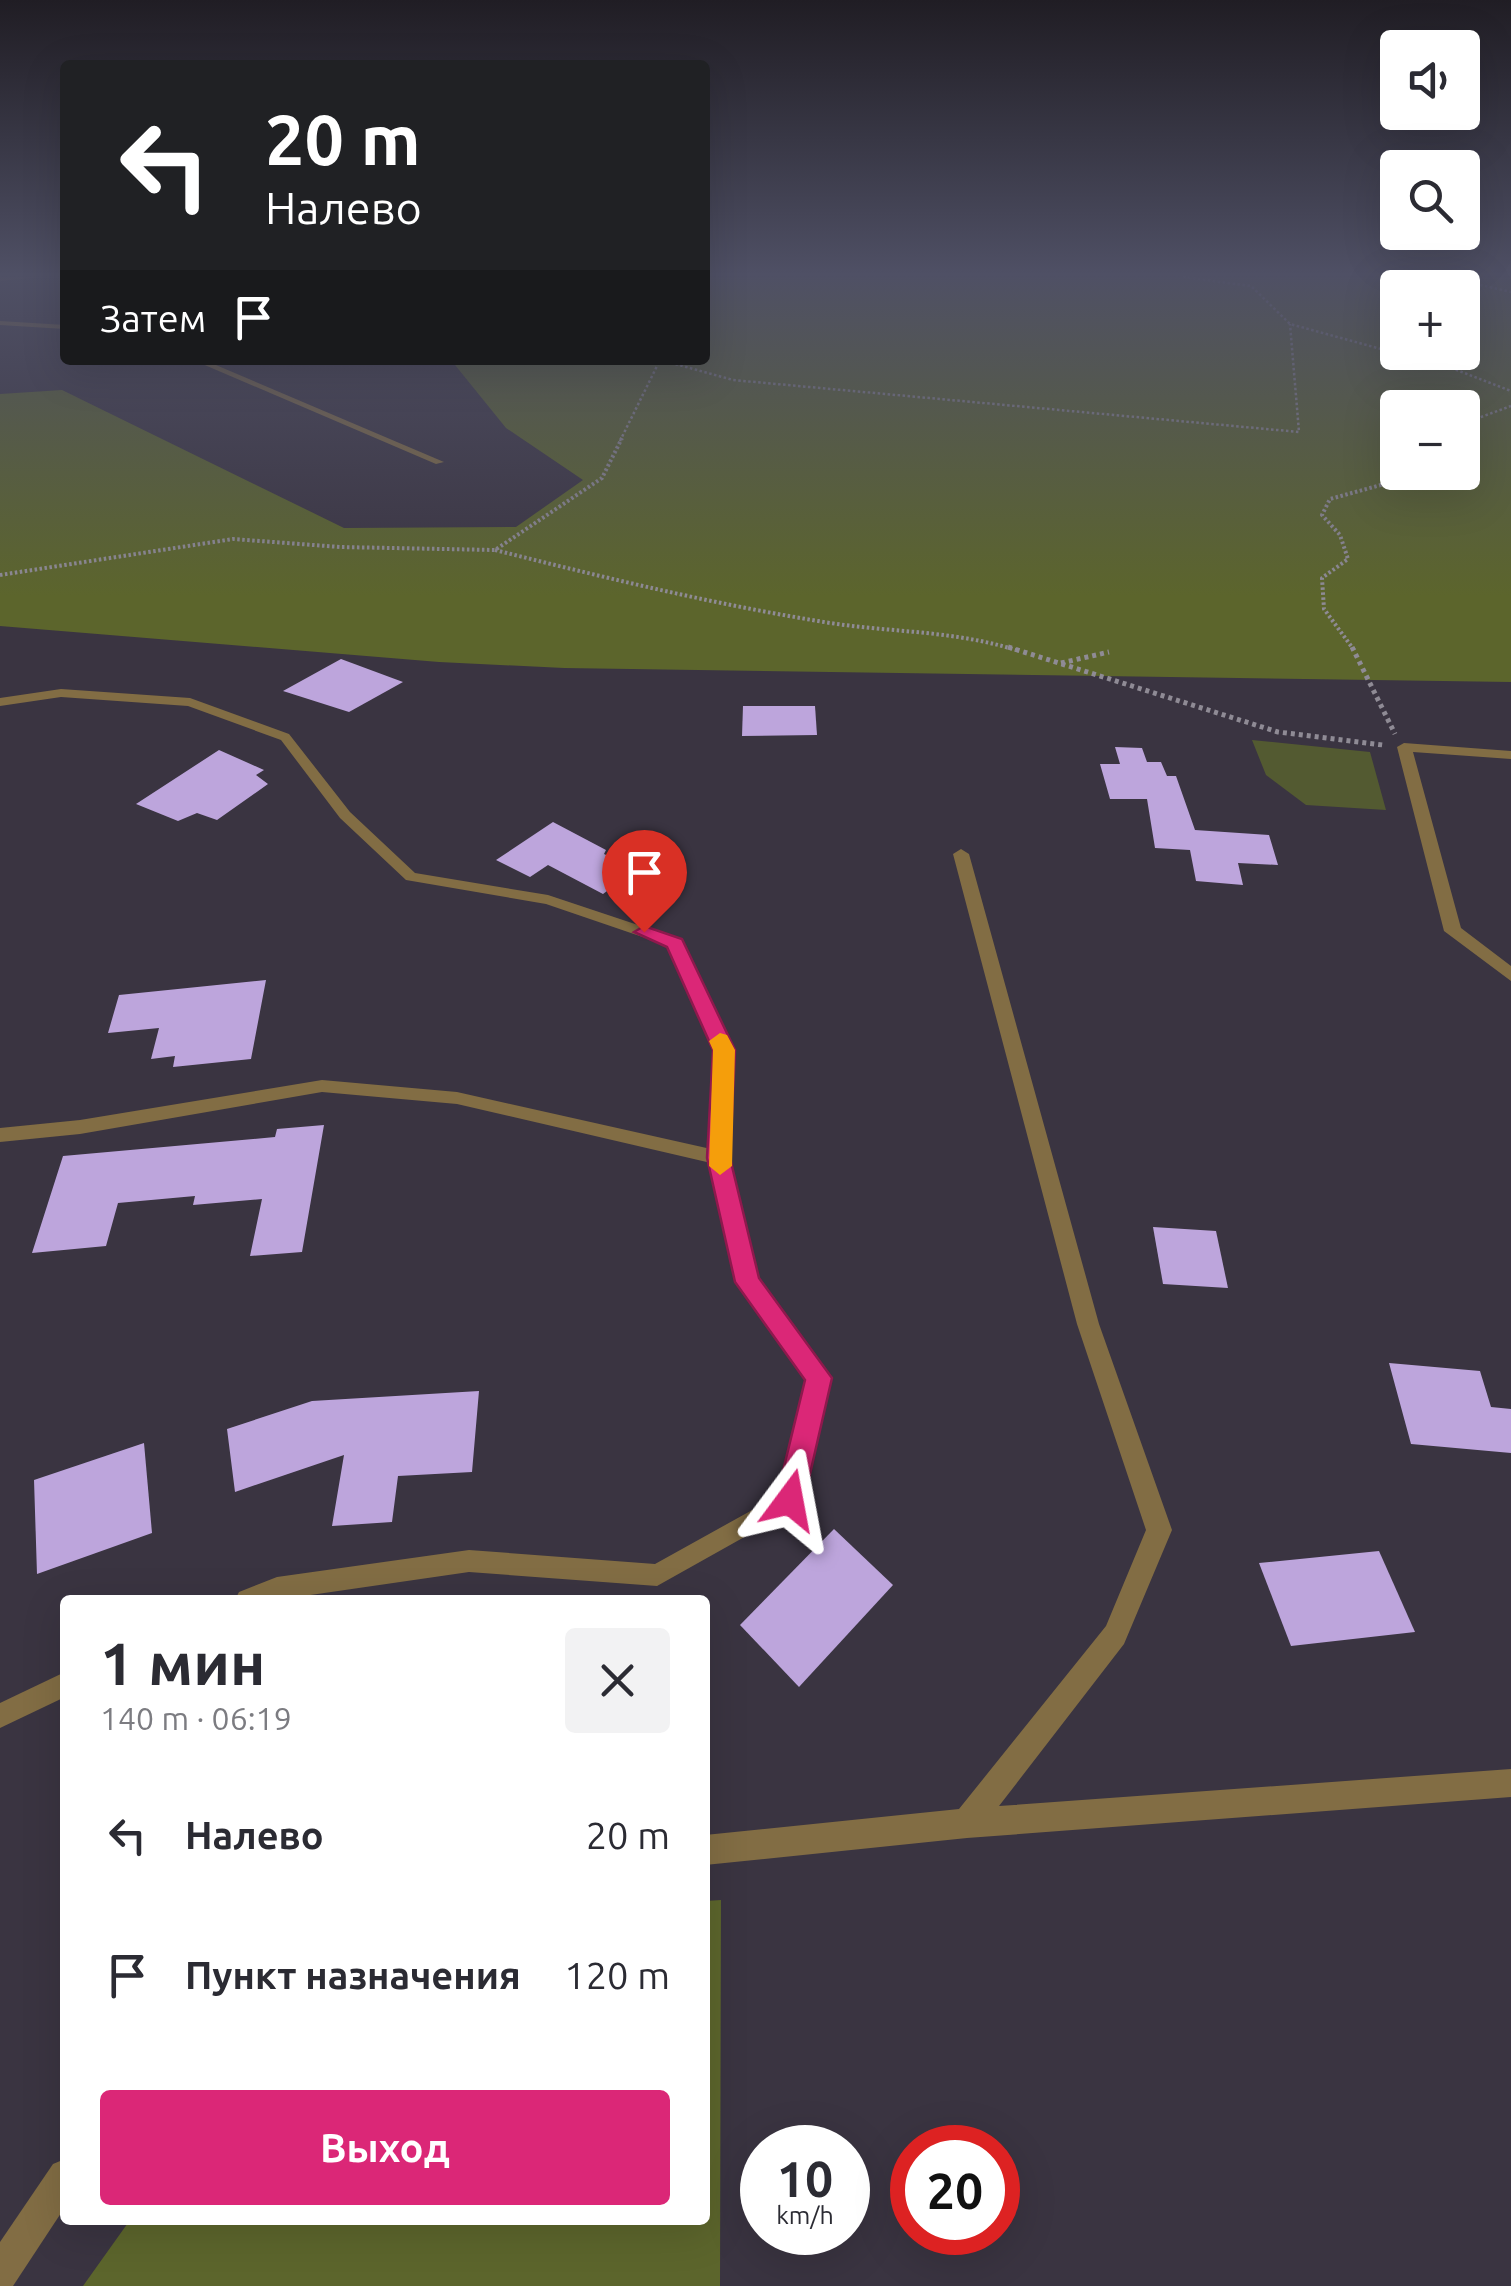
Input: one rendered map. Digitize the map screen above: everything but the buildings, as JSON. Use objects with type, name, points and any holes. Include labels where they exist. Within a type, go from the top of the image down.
[{"type":"street","points":[[1511,754],[1404,748],[1453,931],[1511,975]]},
{"type":"street","points":[[962,854],[1088,1324],[1159,1530],[1116,1636],[967,1823]]},
{"type":"street","points":[[710,1849],[967,1823],[1511,1783]]},
{"type":"street","points":[[0,2273],[60,2183]]},
{"type":"lane","points":[[254,384],[439,462]]},
{"type":"lane","points":[[0,702],[61,693],[190,702],[285,737],[345,815],[410,877],[548,900],[675,943],[724,1050],[719,1158],[747,1282],[819,1378],[790,1500],[657,1575],[469,1561],[277,1588],[260,1595]]},
{"type":"lane","points":[[0,1135],[80,1126],[322,1086],[457,1098],[719,1158]]},
{"type":"lane","points":[[0,1716],[60,1686]]},
{"type":"path","points":[[495,550],[602,478],[648,384]]},
{"type":"path","points":[[773,384],[1299,432],[1295,384]]},
{"type":"path","points":[[1480,417],[1511,406]]},
{"type":"path","points":[[1380,486],[1330,500],[1322,516],[1340,535],[1348,560],[1322,578],[1324,609],[1359,657],[1378,706],[1404,748]]},
{"type":"path","points":[[0,575],[233,538],[340,547],[495,550],[626,583],[821,622],[971,636],[1278,732],[1404,748]]},
{"type":"path","points":[[1060,663],[1109,652]]},
{"type":"green space","points":[[470,384],[1511,384],[1511,682],[564,668],[439,662],[0,626],[0,394],[62,390],[344,528],[516,527],[583,480],[506,428]]},
{"type":"green space","points":[[1252,740],[1370,752],[1386,810],[1306,805],[1266,775]]},
{"type":"green space","points":[[721,1900],[720,2286],[83,2286],[126,2225],[710,2225],[710,1901]]},
{"type":"slow traffic","points":[[720,1041],[724,1050],[720,1166]]},
{"type":"route","points":[[644,932],[675,943],[724,1050],[719,1158],[747,1282],[819,1378],[790,1500]]}]
